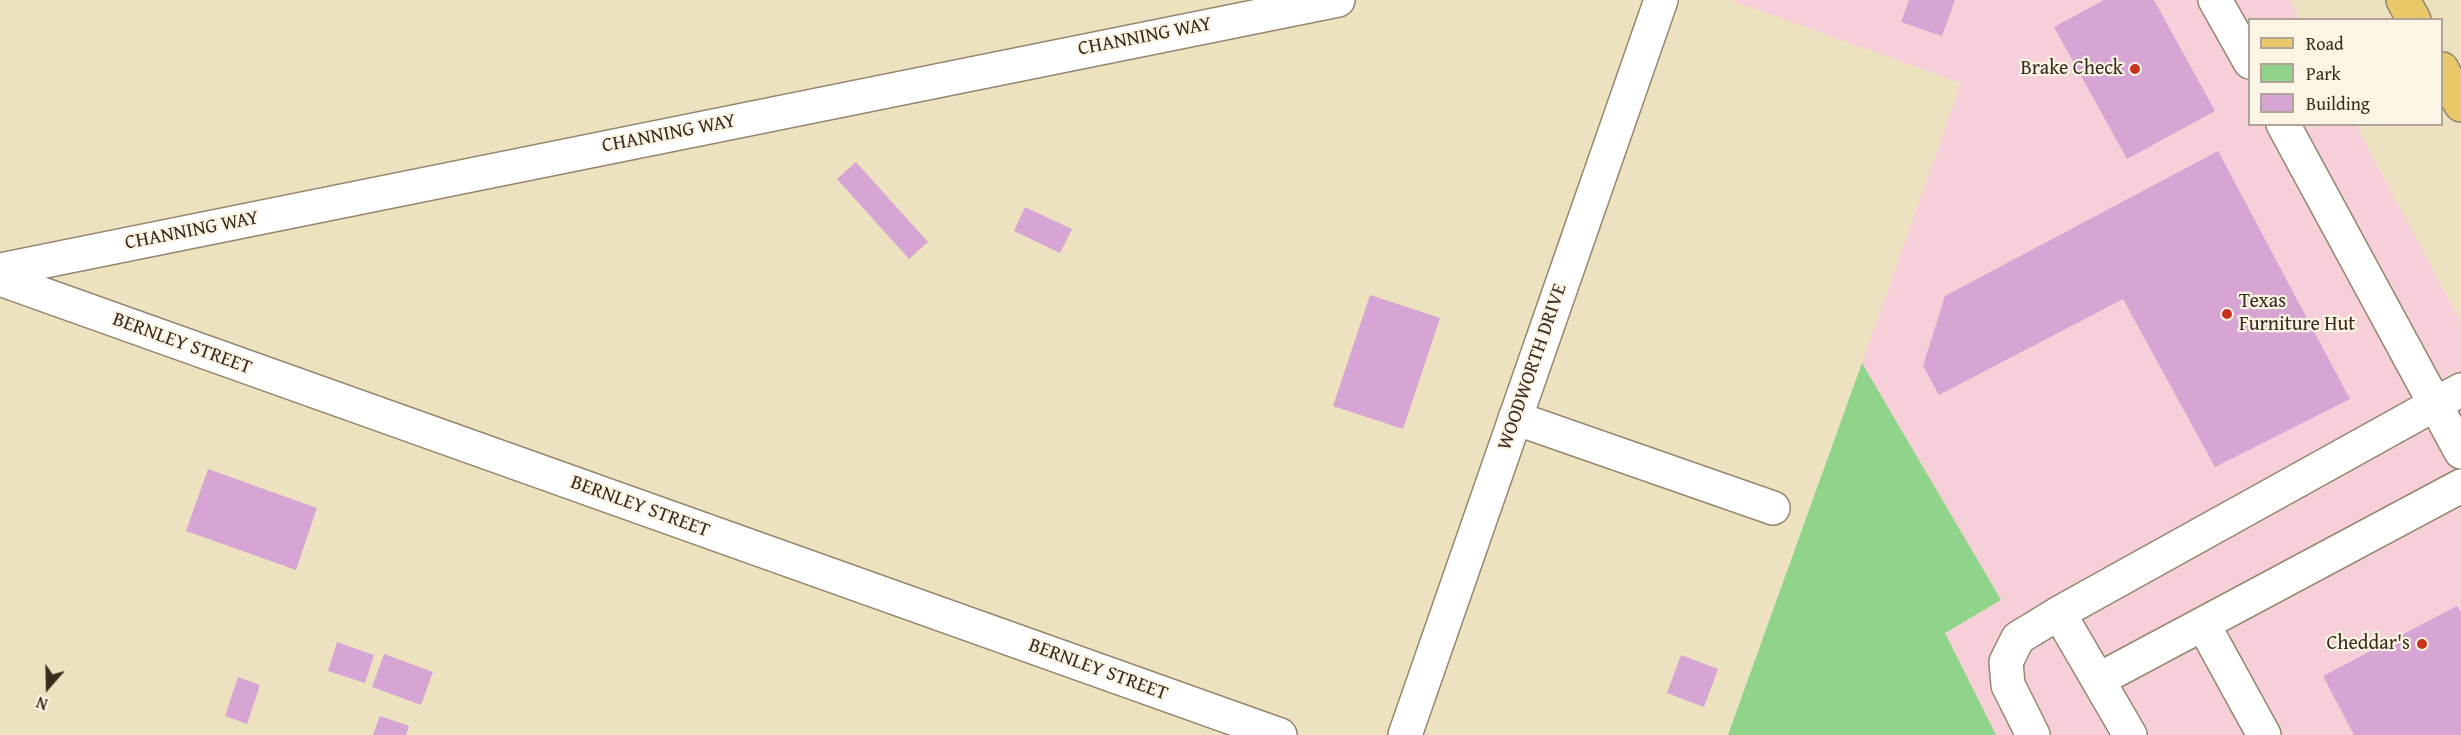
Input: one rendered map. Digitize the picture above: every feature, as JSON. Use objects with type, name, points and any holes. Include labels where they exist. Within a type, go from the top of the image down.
[{"type":"main road","points":[[2403,0],[2413,18]]},
{"type":"main road","points":[[2443,71],[2461,105]]},
{"type":"street","name":"CHANNING WAY","points":[[0,270],[1338,0]]},
{"type":"street","name":"WOODWORTH DRIVE","points":[[1406,735],[1661,0]]},
{"type":"street","points":[[2216,0],[2248,59]]},
{"type":"street","points":[[2284,126],[2448,397],[2461,452]]},
{"type":"street","name":"BERNLEY STREET","points":[[0,279],[1280,735]]},
{"type":"street","points":[[2033,735],[2008,685],[2006,662],[2018,638],[2448,397]]},
{"type":"street","points":[[1515,418],[1773,508]]},
{"type":"street","points":[[2098,680],[2461,486]]},
{"type":"street","points":[[2059,613],[2130,735]]},
{"type":"street","points":[[2203,624],[2264,735]]},
{"type":"shaded area","points":[[1730,0],[2290,0],[2299,18],[2248,18],[2248,126],[2357,126],[2461,322],[2461,735],[1996,735],[1945,633],[2001,600],[1862,363],[1961,83]]},
{"type":"green space","points":[[1862,363],[2001,600],[1945,633],[1996,735],[1728,735]]},
{"type":"building","points":[[1909,0],[1955,0],[1942,36],[1901,22]]},
{"type":"building","points":[[2104,0],[2154,0],[2215,111],[2127,159],[2054,27]]},
{"type":"building","points":[[2218,151],[2350,399],[2215,467],[2123,299],[1939,395],[1923,366],[1945,296]]},
{"type":"building","points":[[856,162],[928,242],[909,259],[837,179]]},
{"type":"building","points":[[1025,207],[1072,229],[1060,253],[1014,231]]},
{"type":"building","points":[[1370,295],[1440,318],[1403,429],[1333,406]]},
{"type":"building","points":[[208,469],[317,508],[296,570],[186,531]]},
{"type":"building","name":"Cheddar's","points":[[2457,606],[2461,613],[2461,735],[2354,735],[2323,676]]},
{"type":"building","points":[[337,642],[374,655],[365,683],[328,671]]},
{"type":"building","points":[[384,654],[433,672],[421,705],[372,687]]},
{"type":"building","points":[[1681,655],[1718,669],[1704,707],[1667,693]]},
{"type":"building","points":[[238,677],[260,685],[247,724],[225,716]]},
{"type":"building","points":[[380,716],[409,726],[406,735],[373,735]]},
{"type":"place","name":"Brake Check","points":[[2135,69]]},
{"type":"place","name":"Texas Furniture Hut","points":[[2227,314]]},
{"type":"place","name":"Cheddar's","points":[[2422,644]]}]
